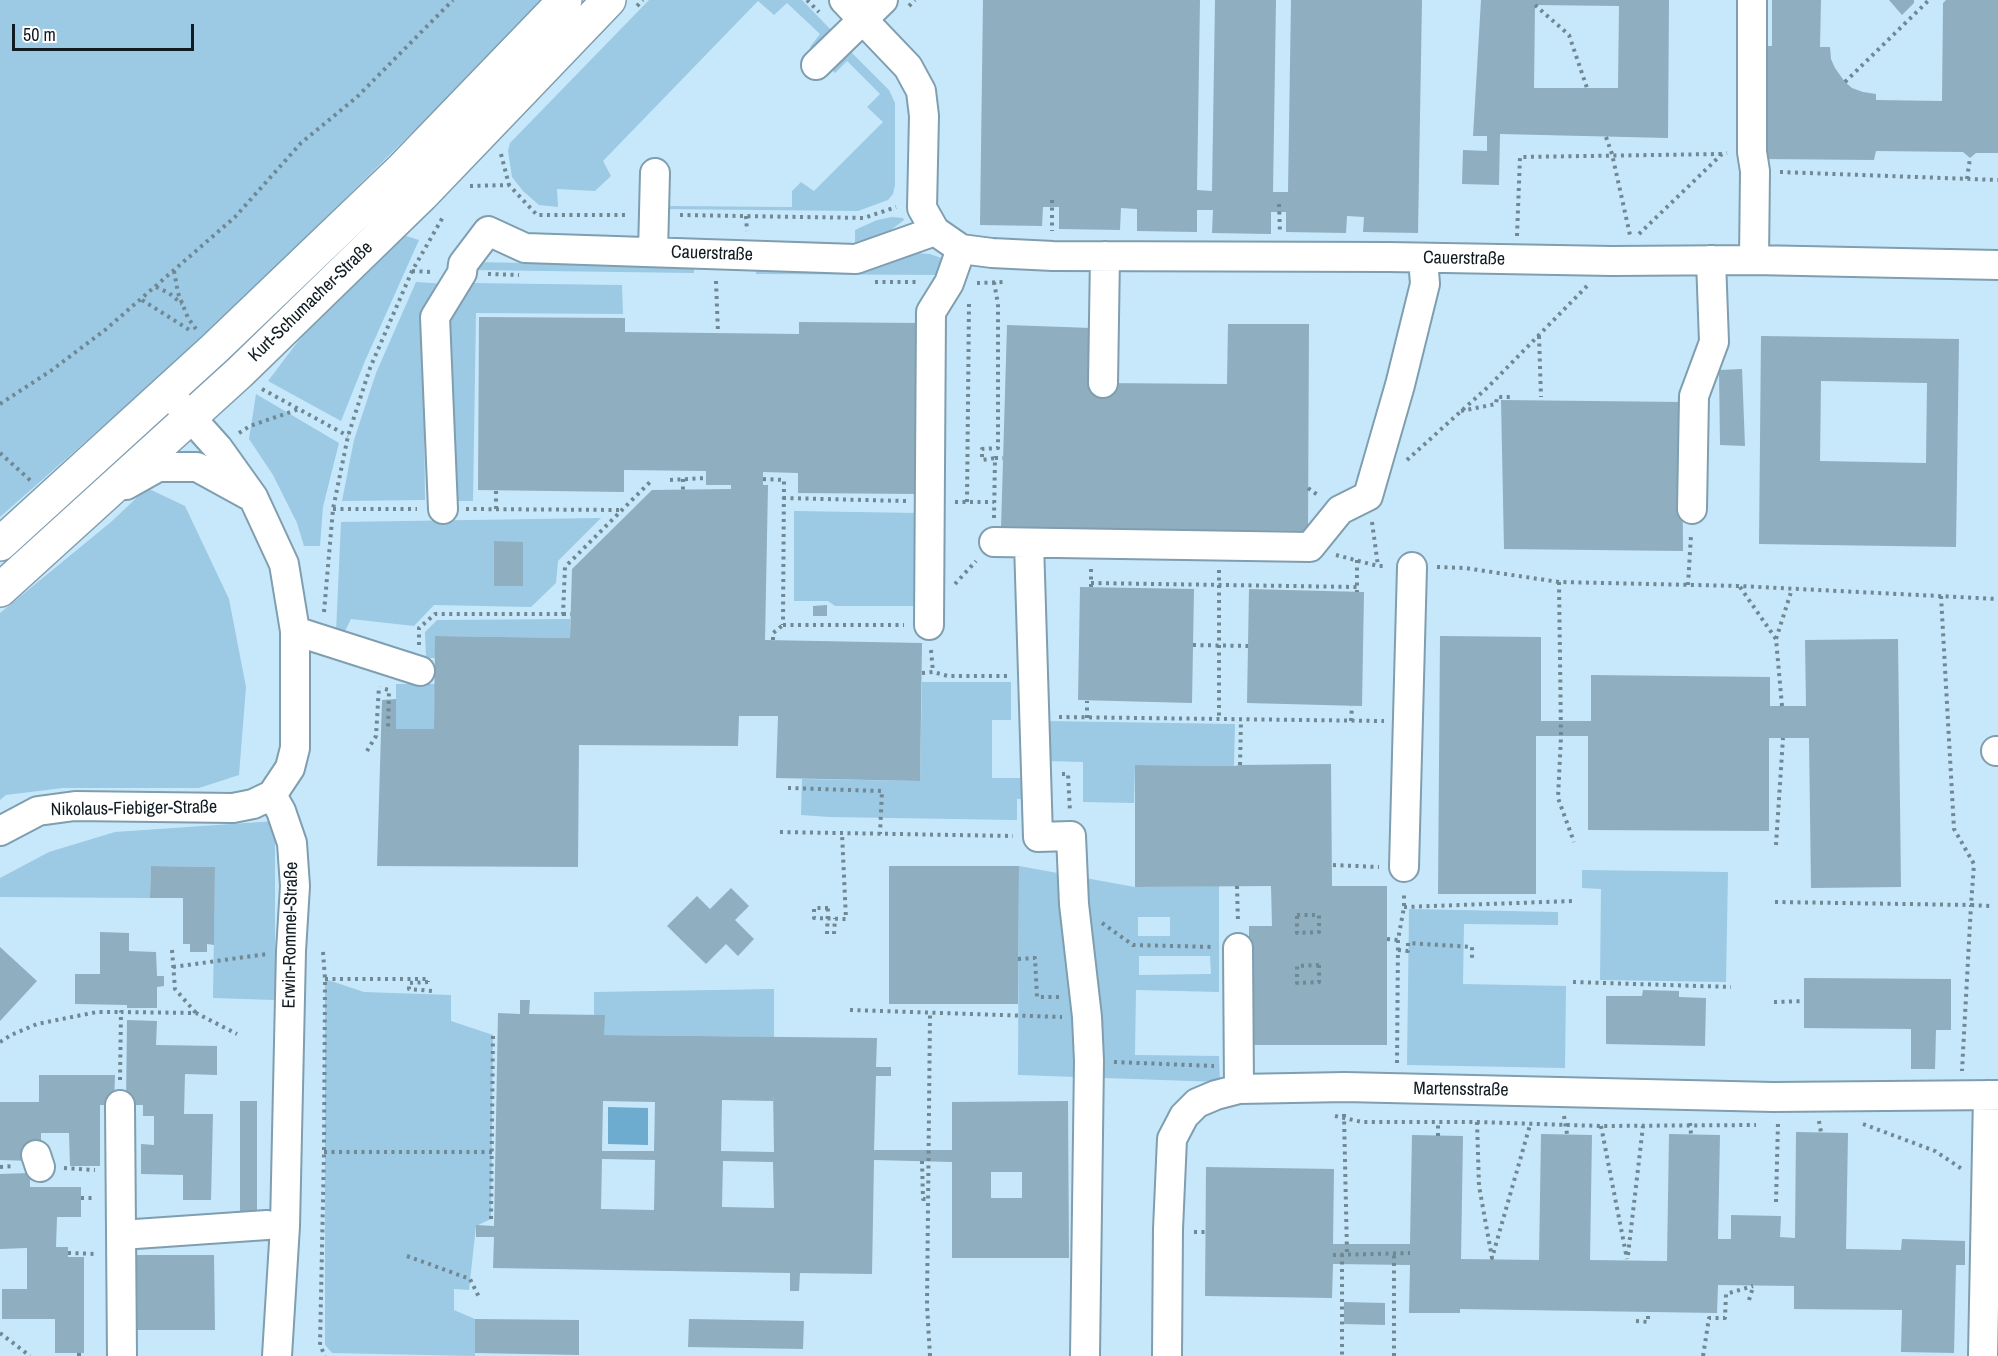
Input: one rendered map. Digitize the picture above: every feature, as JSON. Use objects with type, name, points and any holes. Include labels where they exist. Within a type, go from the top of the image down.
[{"type":"main road","name":"Kurt-Schumacher-Straße","points":[[0,544],[167,392],[401,170],[565,0]]},
{"type":"main road","name":"Kurt-Schumacher-Straße","points":[[0,590],[239,373],[422,195],[609,0]]},
{"type":"street","points":[[816,65],[850,19],[883,0]]},
{"type":"street","points":[[1752,0],[1754,260]]},
{"type":"street","points":[[850,19],[908,67],[921,91],[928,219]]},
{"type":"street","points":[[652,252],[655,174]]},
{"type":"street","name":"Cauerstraße","points":[[443,509],[435,317],[462,273],[463,264],[488,231],[525,248],[856,259],[928,219],[961,249],[992,253],[1612,261],[1754,260],[1998,265]]},
{"type":"street","points":[[929,625],[931,312],[949,283],[961,249]]},
{"type":"street","points":[[1103,383],[1105,256]]},
{"type":"street","points":[[994,542],[1310,547],[1340,510],[1368,496],[1400,385],[1425,284],[1423,258]]},
{"type":"street","points":[[1692,509],[1694,396],[1714,342],[1711,260]]},
{"type":"street","points":[[167,392],[218,448],[253,497],[284,564],[295,631],[295,748],[290,768],[272,795]]},
{"type":"street","points":[[100,499],[158,467],[197,467],[253,497]]},
{"type":"street","points":[[1029,543],[1038,837],[1071,836],[1074,904],[1086,1007],[1089,1061],[1085,1356]]},
{"type":"street","points":[[1404,867],[1412,567]]},
{"type":"street","points":[[295,631],[420,671]]},
{"type":"street","name":"Nikolaus-Fiebiger-Straße","points":[[0,831],[38,811],[75,806],[233,808],[253,804],[272,795]]},
{"type":"street","name":"Erwin-Rommel-Straße","points":[[272,795],[292,843],[296,886],[291,951],[287,1188],[277,1356]]},
{"type":"street","points":[[1238,948],[1238,1078]]},
{"type":"street","name":"Martensstraße","points":[[1167,1356],[1172,1139],[1184,1116],[1197,1103],[1216,1095],[1238,1078],[1345,1087],[1773,1097],[1993,1095]]},
{"type":"street","points":[[1983,1356],[1985,1184],[1993,1095]]},
{"type":"street","points":[[122,1109],[116,1189],[115,1248],[122,1356]]},
{"type":"street","points":[[115,1248],[267,1225]]},
{"type":"path","points":[[0,404],[52,370],[105,330],[174,272],[235,217],[301,143],[357,97],[453,0]]},
{"type":"path","points":[[807,0],[850,19]]},
{"type":"path","points":[[1845,82],[1926,1]]},
{"type":"path","points":[[1535,5],[1569,35],[1587,88]]},
{"type":"path","points":[[1606,137],[1612,154],[1631,242],[1722,154]]},
{"type":"path","points":[[500,149],[508,185],[537,214],[864,218],[901,205],[928,219]]},
{"type":"path","points":[[1516,260],[1520,157],[1722,154],[1754,161],[1998,180]]},
{"type":"path","points":[[1967,179],[1970,158]]},
{"type":"path","points":[[464,187],[508,185]]},
{"type":"path","points":[[1052,200],[1052,228]]},
{"type":"path","points":[[1279,204],[1280,236]]},
{"type":"path","points":[[992,253],[998,304],[998,448],[982,449],[982,460],[1003,458]]},
{"type":"path","points":[[1402,465],[1489,387],[1612,261]]},
{"type":"path","points":[[142,300],[201,337],[188,318],[178,293],[174,272]]},
{"type":"path","points":[[716,281],[718,333]]},
{"type":"path","points":[[156,287],[169,293],[183,305]]},
{"type":"path","points":[[967,502],[969,294]]},
{"type":"path","points":[[1539,335],[1541,397]]},
{"type":"path","points":[[254,385],[348,436]]},
{"type":"path","points":[[1461,411],[1496,404],[1497,397],[1510,397]]},
{"type":"path","points":[[218,448],[250,426],[300,409]]},
{"type":"path","points":[[0,453],[51,499]]},
{"type":"path","points":[[773,640],[773,633],[783,626],[929,625],[943,600],[965,572],[994,542],[995,458]]},
{"type":"path","points":[[670,480],[706,478]]},
{"type":"path","points":[[682,479],[683,490]]},
{"type":"path","points":[[763,479],[784,480],[783,626]]},
{"type":"path","points":[[563,614],[565,567],[651,480]]},
{"type":"path","points":[[496,491],[496,509]]},
{"type":"path","points":[[1368,496],[1378,566]]},
{"type":"path","points":[[783,498],[994,502]]},
{"type":"path","points":[[333,509],[622,510]]},
{"type":"path","points":[[1688,585],[1692,509]]},
{"type":"path","points":[[1218,546],[1219,720]]},
{"type":"path","points":[[1310,547],[1378,566],[1465,568],[1559,582],[1739,586],[1998,599]]},
{"type":"path","points":[[1091,566],[1091,585],[1218,585],[1357,590],[1357,560]]},
{"type":"path","points":[[1559,582],[1561,736],[1558,798],[1574,842]]},
{"type":"path","points":[[1739,586],[1776,639]]},
{"type":"path","points":[[1782,706],[1776,639],[1792,589]]},
{"type":"path","points":[[1941,596],[1954,829],[1974,864],[1962,1072]]},
{"type":"path","points":[[420,671],[419,628],[435,614],[571,614]]},
{"type":"path","points":[[1194,645],[1248,646]]},
{"type":"path","points":[[367,752],[376,736],[380,658]]},
{"type":"path","points":[[922,673],[1032,676]]},
{"type":"path","points":[[379,686],[389,690],[388,731]]},
{"type":"path","points":[[1087,701],[1087,718]]},
{"type":"path","points":[[1351,721],[1352,706]]},
{"type":"path","points":[[1034,716],[1408,722]]},
{"type":"path","points":[[1240,765],[1241,720]]},
{"type":"path","points":[[1776,845],[1783,738]]},
{"type":"path","points":[[788,788],[882,791],[880,834]]},
{"type":"path","points":[[780,832],[1038,837]]},
{"type":"path","points":[[827,934],[828,908],[814,908],[814,918],[835,918],[846,919],[842,833]]},
{"type":"path","points":[[1332,865],[1404,867],[1404,907],[1398,940],[1396,1088]]},
{"type":"path","points":[[1074,904],[1133,945],[1238,948],[1237,886]]},
{"type":"path","points":[[1404,907],[1573,901]]},
{"type":"path","points":[[1775,902],[1991,906]]},
{"type":"path","points":[[1296,915],[1319,915],[1319,932],[1297,933],[1296,915]]},
{"type":"path","points":[[834,934],[835,918]]},
{"type":"path","points":[[1387,939],[1398,940]]},
{"type":"path","points":[[1398,950],[1408,951],[1408,943],[1472,947],[1472,958]]},
{"type":"path","points":[[172,950],[174,989],[196,1013],[237,1034]]},
{"type":"path","points":[[173,967],[291,951]]},
{"type":"path","points":[[323,952],[325,979],[324,1152],[320,1345],[325,1356]]},
{"type":"path","points":[[1018,959],[1035,958],[1037,997],[1086,1007]]},
{"type":"path","points":[[1297,966],[1319,966],[1319,982],[1297,982],[1297,966]]},
{"type":"path","points":[[325,979],[428,979],[428,982],[409,983],[409,989],[432,991]]},
{"type":"path","points":[[1572,982],[1661,988],[1731,987]]},
{"type":"path","points":[[1774,1002],[1804,1001]]},
{"type":"path","points":[[850,1010],[930,1014],[1086,1007]]},
{"type":"path","points":[[0,1042],[37,1024],[98,1012],[196,1013]]},
{"type":"path","points":[[121,1012],[122,1109]]},
{"type":"path","points":[[930,1014],[927,1305],[930,1356]]},
{"type":"path","points":[[491,1219],[493,1035]]},
{"type":"path","points":[[1089,1061],[1238,1078]]},
{"type":"path","points":[[1342,1356],[1345,1087]]},
{"type":"path","points":[[1773,1097],[1778,1125],[1776,1202]]},
{"type":"path","points":[[1333,1116],[1344,1116],[1362,1122],[1477,1122],[1564,1126],[1788,1124]]},
{"type":"path","points":[[1438,1122],[1438,1136]]},
{"type":"path","points":[[1477,1122],[1479,1186],[1492,1258],[1530,1125]]},
{"type":"path","points":[[1809,1123],[1820,1122]]},
{"type":"path","points":[[1856,1122],[1935,1151],[1985,1184]]},
{"type":"path","points":[[1564,1126],[1567,1134]]},
{"type":"path","points":[[1600,1126],[1628,1259],[1643,1126]]},
{"type":"path","points":[[324,1152],[493,1152]]},
{"type":"path","points":[[38,1161],[116,1189]]},
{"type":"path","points":[[922,1161],[923,1199],[928,1199]]},
{"type":"path","points":[[68,1253],[115,1248]]},
{"type":"path","points":[[1333,1255],[1410,1253]]},
{"type":"path","points":[[1394,1254],[1394,1356]]},
{"type":"path","points":[[407,1256],[470,1279],[479,1297]]},
{"type":"path","points":[[1703,1356],[1709,1318],[1725,1318],[1726,1294],[1753,1286],[1749,1300]]},
{"type":"path","points":[[1636,1321],[1648,1322],[1648,1312]]},
{"type":"path","points":[[0,1334],[30,1356]]},
{"type":"shaded area","points":[[0,0],[546,0],[276,267],[171,366],[0,517]]},
{"type":"shaded area","points":[[649,0],[802,0],[833,32],[814,51],[810,47],[820,34],[787,3],[774,15],[758,1],[603,161],[611,176],[595,191],[557,189],[558,207],[539,205],[512,177],[508,151],[510,143]]},
{"type":"shaded area","points":[[848,49],[889,90],[895,103],[895,185],[893,194],[888,200],[858,211],[660,209],[667,206],[792,207],[792,191],[801,182],[814,191],[883,122],[867,107],[880,94],[847,61],[835,73],[830,68]]},
{"type":"shaded area","points":[[892,217],[904,220],[879,239],[855,245],[855,230],[877,220]]},
{"type":"shaded area","points":[[397,233],[419,240],[341,421],[268,381],[318,315]]},
{"type":"shaded area","points":[[915,253],[930,254],[947,260],[946,275],[756,274],[756,267]]},
{"type":"shaded area","points":[[471,262],[694,266],[694,273],[471,270]]},
{"type":"shaded area","points":[[416,282],[446,284],[423,319],[425,500],[342,501],[354,440],[376,373]]},
{"type":"shaded area","points":[[470,283],[622,285],[623,314],[476,313],[473,501],[450,501],[444,321]]},
{"type":"shaded area","points":[[256,394],[339,443],[323,507],[320,546],[304,546],[297,523],[273,475],[249,439]]},
{"type":"shaded area","points":[[147,488],[185,506],[229,599],[246,687],[239,775],[199,788],[63,788],[6,795],[0,800],[0,613],[111,522]]},
{"type":"shaded area","points":[[794,511],[918,513],[918,606],[835,606],[828,601],[794,601]]},
{"type":"shaded area","points":[[601,518],[558,561],[556,583],[531,607],[434,605],[414,626],[351,619],[344,633],[336,632],[341,522]]},
{"type":"shaded area","points":[[570,619],[570,638],[435,636],[435,658],[426,658],[425,632],[437,620]]},
{"type":"shaded area","points":[[922,682],[1011,682],[1011,720],[992,720],[992,778],[1031,778],[1031,799],[1017,799],[1017,820],[801,815],[802,779],[920,781]]},
{"type":"shaded area","points":[[396,684],[435,684],[434,729],[396,729]]},
{"type":"shaded area","points":[[1045,721],[1235,724],[1234,766],[1135,765],[1134,803],[1083,802],[1083,762],[1044,761]]},
{"type":"shaded area","points":[[275,821],[275,1000],[213,998],[215,867],[151,866],[150,898],[0,897],[0,878],[49,852],[115,832]]},
{"type":"shaded area","points":[[1019,866],[1135,887],[1219,886],[1219,992],[1136,990],[1135,1055],[1219,1056],[1220,1082],[1018,1075]],"holes":[[[1138,917],[1170,917],[1170,936],[1138,936]],[[1139,956],[1210,956],[1211,974],[1139,975]]]},
{"type":"shaded area","points":[[1582,870],[1728,872],[1726,982],[1600,980],[1601,889],[1582,888]]},
{"type":"shaded area","points":[[1409,909],[1558,912],[1558,925],[1464,924],[1463,984],[1566,986],[1565,1068],[1407,1065]]},
{"type":"shaded area","points":[[325,979],[364,992],[451,995],[451,1021],[493,1035],[491,1219],[476,1226],[469,1290],[454,1289],[454,1310],[475,1319],[475,1356],[332,1353],[325,1345]]},
{"type":"shaded area","points":[[774,989],[774,1037],[604,1035],[604,1016],[594,1015],[594,992]]},
{"type":"shaded area","points":[[608,1107],[648,1108],[648,1145],[608,1144]]},
{"type":"building","points":[[983,0],[1200,0],[1197,190],[1212,191],[1215,0],[1276,0],[1273,192],[1288,192],[1291,0],[1422,0],[1418,233],[1363,232],[1364,217],[1347,216],[1346,233],[1286,232],[1286,212],[1271,212],[1271,234],[1212,233],[1213,210],[1197,210],[1197,232],[1137,231],[1137,209],[1121,208],[1120,230],[1059,229],[1059,207],[1043,207],[1042,226],[980,225]]},
{"type":"building","points":[[1481,0],[1669,0],[1668,138],[1500,134],[1499,185],[1462,184],[1463,150],[1487,151],[1487,136],[1473,136]],"holes":[[[1535,5],[1619,6],[1618,88],[1534,88]]]},
{"type":"building","points":[[1772,0],[1821,0],[1820,47],[1830,47],[1831,59],[1835,68],[1852,88],[1876,94],[1876,100],[1942,101],[1943,3],[1946,0],[1998,0],[1998,153],[1976,153],[1970,158],[1963,152],[1876,151],[1874,160],[1763,159],[1763,46],[1772,46]]},
{"type":"building","points":[[1889,0],[1914,0],[1914,3],[1902,15]]},
{"type":"building","points":[[479,317],[625,318],[625,332],[799,334],[799,322],[919,323],[918,494],[798,493],[798,473],[763,472],[763,485],[768,485],[765,640],[922,643],[920,781],[776,778],[778,716],[739,716],[738,746],[579,745],[578,867],[377,866],[382,700],[396,699],[396,729],[434,729],[435,636],[570,638],[572,569],[652,490],[731,489],[731,485],[706,485],[706,471],[624,470],[624,492],[478,490]]},
{"type":"building","points":[[1228,324],[1309,324],[1308,531],[1001,529],[1007,325],[1092,328],[1103,383],[1227,384]]},
{"type":"building","points":[[1761,336],[1959,339],[1956,547],[1759,544]],"holes":[[[1821,381],[1927,383],[1926,463],[1820,461]]]},
{"type":"building","points":[[1742,369],[1745,446],[1720,445],[1719,370]]},
{"type":"building","points":[[1501,400],[1682,402],[1683,551],[1504,549]]},
{"type":"building","points":[[494,541],[523,542],[523,586],[494,586]]},
{"type":"building","points":[[1080,587],[1194,589],[1192,703],[1078,700]]},
{"type":"building","points":[[1249,589],[1364,592],[1362,706],[1247,703]]},
{"type":"building","points":[[827,605],[827,616],[813,616],[813,606]]},
{"type":"building","points":[[1440,636],[1541,637],[1541,721],[1591,721],[1591,675],[1770,677],[1770,706],[1806,706],[1805,640],[1898,639],[1901,887],[1811,888],[1809,738],[1769,738],[1769,831],[1588,830],[1588,736],[1536,736],[1536,894],[1438,894]]},
{"type":"building","points":[[1331,764],[1332,886],[1387,886],[1387,1045],[1249,1045],[1249,926],[1272,926],[1271,886],[1135,887],[1135,765]]},
{"type":"building","points":[[151,866],[215,867],[214,945],[207,944],[207,952],[190,952],[190,944],[183,944],[183,898],[150,898]]},
{"type":"building","points":[[889,866],[1019,866],[1018,1004],[889,1004]]},
{"type":"building","points":[[731,888],[749,906],[735,920],[754,939],[738,956],[726,944],[706,964],[667,926],[697,896],[710,909]]},
{"type":"building","points":[[100,932],[129,933],[129,951],[156,952],[157,976],[164,976],[164,986],[157,987],[157,1008],[75,1004],[75,974],[100,974]]},
{"type":"building","points":[[0,947],[37,981],[0,1021]]},
{"type":"building","points":[[1804,978],[1951,979],[1951,1030],[1936,1030],[1935,1069],[1911,1069],[1911,1029],[1804,1028]]},
{"type":"building","points":[[1643,990],[1679,991],[1679,997],[1706,998],[1705,1046],[1606,1044],[1606,996],[1642,996]]},
{"type":"building","points":[[520,1000],[530,1000],[529,1014],[605,1015],[604,1035],[877,1038],[876,1067],[891,1067],[891,1076],[876,1076],[874,1150],[952,1150],[952,1102],[1068,1101],[1069,1258],[952,1258],[952,1162],[874,1160],[872,1274],[800,1273],[799,1291],[790,1291],[790,1273],[493,1268],[494,1237],[476,1237],[476,1225],[494,1226],[498,1013],[520,1014]],"holes":[[[773,1090],[774,1152],[721,1151],[722,1100],[773,1101]],[[603,1101],[655,1102],[654,1151],[602,1151]],[[602,1159],[655,1160],[654,1210],[601,1209]],[[723,1161],[773,1162],[774,1208],[722,1207]],[[991,1172],[1022,1172],[1022,1198],[991,1198]]]},
{"type":"building","points":[[127,1020],[157,1021],[156,1045],[217,1046],[217,1075],[185,1074],[184,1114],[213,1114],[211,1200],[183,1200],[183,1175],[141,1174],[141,1144],[154,1145],[154,1116],[143,1116],[143,1105],[126,1105]]},
{"type":"building","points":[[39,1075],[115,1075],[114,1105],[100,1105],[100,1166],[70,1166],[69,1133],[41,1133],[41,1143],[32,1161],[0,1160],[0,1102],[39,1102]]},
{"type":"building","points":[[240,1101],[257,1101],[257,1218],[240,1218]]},
{"type":"building","points":[[1796,1132],[1848,1133],[1846,1249],[1901,1250],[1902,1239],[1965,1241],[1965,1265],[1956,1265],[1954,1353],[1901,1352],[1902,1310],[1794,1309],[1794,1286],[1718,1285],[1717,1313],[1460,1309],[1460,1313],[1409,1313],[1410,1265],[1333,1264],[1332,1298],[1205,1296],[1206,1167],[1334,1169],[1333,1244],[1410,1244],[1412,1135],[1463,1136],[1461,1259],[1539,1260],[1541,1134],[1592,1135],[1590,1260],[1667,1261],[1669,1134],[1720,1135],[1718,1239],[1731,1239],[1731,1215],[1781,1216],[1780,1237],[1795,1238]]},
{"type":"building","points":[[30,1173],[30,1187],[81,1187],[81,1217],[57,1217],[56,1247],[68,1247],[68,1257],[84,1257],[84,1353],[55,1353],[55,1319],[2,1319],[2,1289],[27,1289],[27,1248],[0,1249],[0,1174]]},
{"type":"building","points":[[132,1255],[214,1255],[215,1330],[133,1330]]},
{"type":"building","points":[[1344,1302],[1385,1303],[1385,1325],[1344,1324]]},
{"type":"building","points":[[475,1319],[579,1320],[579,1355],[475,1353]]},
{"type":"building","points":[[689,1319],[804,1321],[803,1349],[688,1347]]}]
